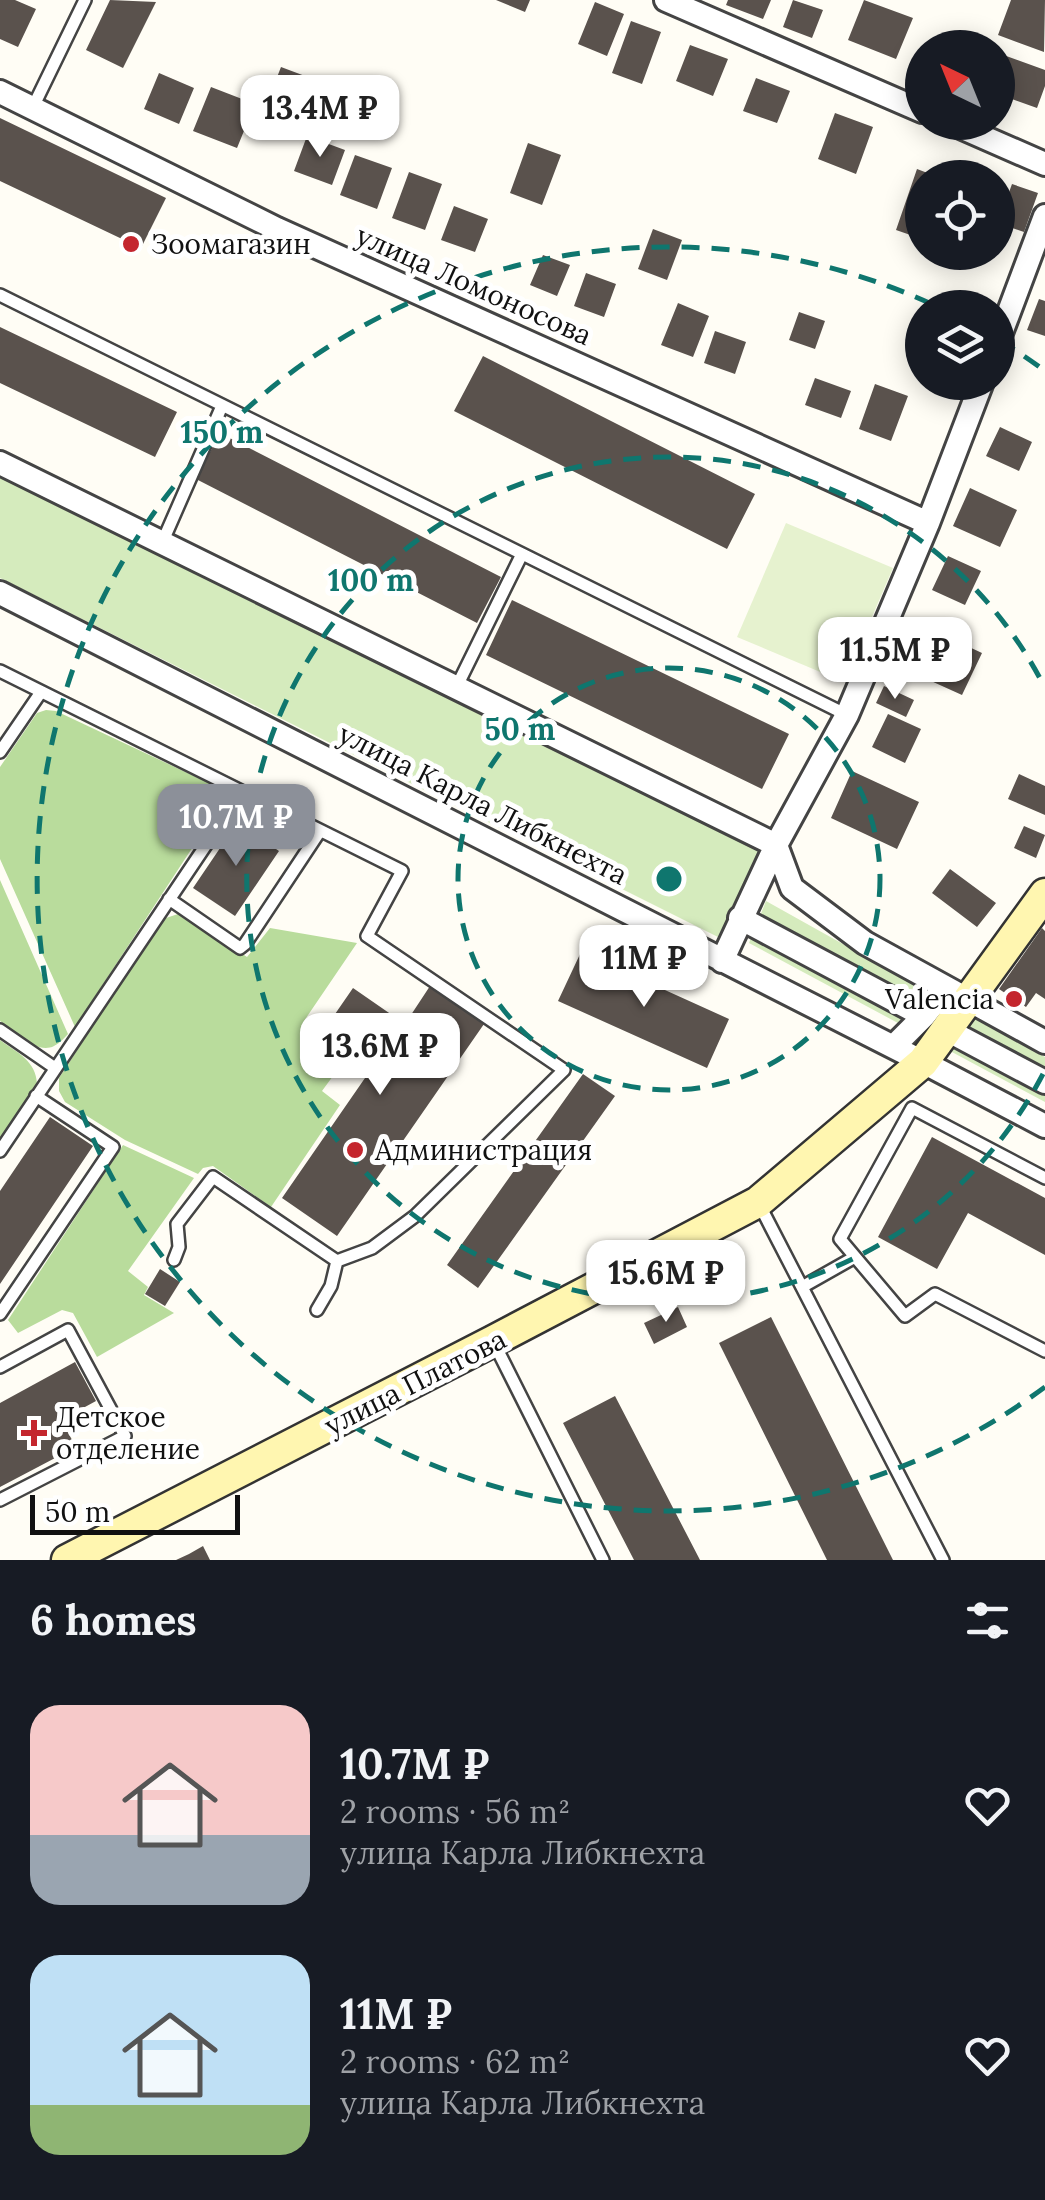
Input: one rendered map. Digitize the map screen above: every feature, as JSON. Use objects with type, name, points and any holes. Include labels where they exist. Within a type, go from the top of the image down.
[{"type":"street","points":[[666,0],[905,104]]},
{"type":"street","name":"улица Ломоносова","points":[[0,92],[277,229],[928,524]]},
{"type":"street","points":[[990,140],[1045,164]]},
{"type":"street","points":[[1015,296],[1045,216]]},
{"type":"street","points":[[722,961],[776,845],[847,715],[928,524],[975,400]]},
{"type":"street","points":[[0,463],[776,845],[792,888],[866,943],[1045,1042]]},
{"type":"street","name":"улица Карла Либкнехта","points":[[0,593],[1045,1126]]},
{"type":"street","name":"улица Платова","points":[[894,1046],[935,1023],[1045,894]]},
{"type":"street","points":[[740,918],[1045,1082]]},
{"type":"street","name":"улица Платова","points":[[67,1560],[758,1202],[924,1062],[935,1023]]},
{"type":"lane","points":[[33,107],[84,0]]},
{"type":"lane","points":[[0,295],[847,715]]},
{"type":"lane","points":[[162,543],[222,406]]},
{"type":"lane","points":[[456,688],[522,554]]},
{"type":"lane","points":[[0,671],[402,872],[366,936],[564,1070],[415,1216],[372,1248],[337,1261]]},
{"type":"lane","points":[[0,752],[41,692]]},
{"type":"lane","points":[[0,1151],[241,793]]},
{"type":"lane","points":[[169,899],[240,948],[320,832]]},
{"type":"lane","points":[[0,1030],[55,1068]]},
{"type":"lane","points":[[0,1314],[113,1147],[36,1096]]},
{"type":"lane","points":[[1045,1178],[912,1108],[840,1238],[905,1316],[935,1294],[1045,1351]]},
{"type":"lane","points":[[174,1260],[179,1247],[177,1224],[212,1177],[337,1261]]},
{"type":"lane","points":[[758,1202],[943,1560]]},
{"type":"lane","points":[[802,1287],[856,1257]]},
{"type":"lane","points":[[317,1310],[331,1286],[337,1261]]},
{"type":"lane","points":[[0,1367],[68,1330],[125,1436],[0,1500]]},
{"type":"lane","points":[[494,1342],[603,1560]]},
{"type":"green space","points":[[0,471],[765,850],[718,937],[0,578]]},
{"type":"green space","points":[[786,523],[893,568],[844,682],[737,637]]},
{"type":"green space","points":[[56,711],[213,785],[220,796],[219,807],[75,1027],[0,859],[0,767],[37,713]]},
{"type":"green space","points":[[0,880],[68,1034],[54,1046],[33,1045],[0,1021]]},
{"type":"green space","points":[[766,901],[1045,1057],[1045,1102],[749,943]]},
{"type":"green space","points":[[181,913],[247,957],[270,928],[357,943],[304,1021],[349,1054],[322,1091],[340,1105],[271,1207],[213,1166],[198,1174],[125,1140],[65,1102],[59,1091],[59,1078],[163,919]]},
{"type":"green space","points":[[0,1040],[30,1063],[37,1084],[0,1138]]},
{"type":"green space","points":[[123,1145],[194,1178],[128,1271],[148,1287],[144,1295],[174,1313],[97,1357],[73,1313],[62,1310],[18,1333],[8,1320]]},
{"type":"building","points":[[0,0],[15,0],[36,9],[18,47],[0,39]]},
{"type":"building","points":[[110,0],[156,2],[123,68],[86,50]]},
{"type":"building","points":[[496,0],[530,0],[525,12]]},
{"type":"building","points":[[728,0],[771,0],[763,19],[726,5]]},
{"type":"building","points":[[793,0],[823,10],[812,38],[783,27]]},
{"type":"building","points":[[864,0],[913,18],[896,59],[848,40]]},
{"type":"building","points":[[1011,0],[1045,0],[1044,52],[1015,41],[1015,30],[1000,30]]},
{"type":"building","points":[[595,2],[624,14],[607,56],[578,44]]},
{"type":"building","points":[[631,21],[661,32],[642,84],[612,73]]},
{"type":"building","points":[[690,45],[728,59],[713,96],[676,81]]},
{"type":"building","points":[[1015,59],[1045,70],[1045,86],[1037,108],[1015,100]]},
{"type":"building","points":[[281,67],[313,79],[294,126],[263,113]]},
{"type":"building","points":[[159,73],[194,88],[179,124],[144,109]]},
{"type":"building","points":[[756,78],[790,91],[777,123],[743,111]]},
{"type":"building","points":[[211,87],[255,104],[237,148],[193,131]]},
{"type":"building","points":[[835,113],[873,127],[856,174],[818,159]]},
{"type":"building","points":[[0,118],[166,198],[141,248],[0,181]]},
{"type":"building","points":[[307,136],[345,150],[332,185],[294,171]]},
{"type":"building","points":[[528,143],[561,155],[542,205],[510,193]]},
{"type":"building","points":[[355,155],[392,168],[377,209],[340,195]]},
{"type":"building","points":[[409,172],[442,184],[425,230],[392,218]]},
{"type":"building","points":[[1015,185],[1038,193],[1024,232],[1015,229]]},
{"type":"building","points":[[905,204],[905,233],[896,230]]},
{"type":"building","points":[[454,206],[488,219],[475,252],[441,240]]},
{"type":"building","points":[[653,229],[682,240],[667,280],[638,269]]},
{"type":"building","points":[[543,255],[570,265],[557,296],[530,285]]},
{"type":"building","points":[[586,273],[616,284],[604,317],[574,306]]},
{"type":"building","points":[[1039,299],[1045,301],[1045,336],[1027,330]]},
{"type":"building","points":[[678,303],[709,316],[693,357],[661,345]]},
{"type":"building","points":[[799,312],[825,321],[815,349],[789,340]]},
{"type":"building","points":[[0,327],[177,412],[155,457],[0,383]]},
{"type":"building","points":[[715,331],[746,342],[735,374],[704,363]]},
{"type":"building","points":[[483,356],[755,494],[727,549],[454,411]]},
{"type":"building","points":[[815,378],[851,391],[841,418],[805,405]]},
{"type":"building","points":[[875,384],[905,395],[891,441],[859,429]]},
{"type":"building","points":[[1000,427],[1032,442],[1019,471],[986,456]]},
{"type":"building","points":[[220,433],[501,577],[477,623],[196,479]]},
{"type":"building","points":[[970,488],[1017,510],[1000,547],[953,526]]},
{"type":"building","points":[[948,556],[981,571],[965,605],[932,590]]},
{"type":"building","points":[[512,600],[789,734],[762,789],[486,655]]},
{"type":"building","points":[[939,633],[982,653],[962,695],[920,676]]},
{"type":"building","points":[[884,686],[914,700],[906,717],[876,703]]},
{"type":"building","points":[[888,714],[921,729],[905,763],[872,747]]},
{"type":"building","points":[[852,771],[919,802],[897,849],[831,818]]},
{"type":"building","points":[[1019,774],[1045,786],[1045,815],[1008,799]]},
{"type":"building","points":[[237,823],[279,851],[235,916],[193,888]]},
{"type":"building","points":[[1024,826],[1045,835],[1036,858],[1014,848]]},
{"type":"building","points":[[950,869],[996,903],[977,927],[932,893]]},
{"type":"building","points":[[1042,928],[1045,999],[1036,993],[1026,1007],[999,989]]},
{"type":"building","points":[[581,952],[729,1019],[707,1068],[558,1001]]},
{"type":"building","points":[[430,986],[484,1024],[337,1236],[282,1198],[374,1065],[324,1030],[353,988],[405,1024]]},
{"type":"building","points":[[583,1074],[615,1096],[478,1288],[447,1265]]},
{"type":"building","points":[[50,1117],[93,1146],[0,1284],[0,1191]]},
{"type":"building","points":[[932,1137],[1045,1198],[1045,1255],[968,1213],[937,1269],[878,1237]]},
{"type":"building","points":[[160,1269],[180,1282],[165,1306],[145,1294]]},
{"type":"building","points":[[678,1307],[687,1327],[654,1344],[644,1323]]},
{"type":"building","points":[[771,1317],[893,1560],[827,1560],[719,1343]]},
{"type":"building","name":"Детское отделение","points":[[75,1362],[96,1401],[61,1420],[76,1447],[0,1487],[0,1403]]},
{"type":"building","points":[[615,1396],[700,1560],[634,1560],[563,1423]]},
{"type":"building","points":[[203,1546],[210,1560],[176,1560],[189,1554]]},
{"type":"place","name":"Зоомагазин","points":[[131,244]]},
{"type":"place","name":"Valencia","points":[[1014,999]]},
{"type":"place","name":"Администрация","points":[[355,1150]]},
{"type":"place","name":"Детское отделение","points":[[34,1433]]}]
